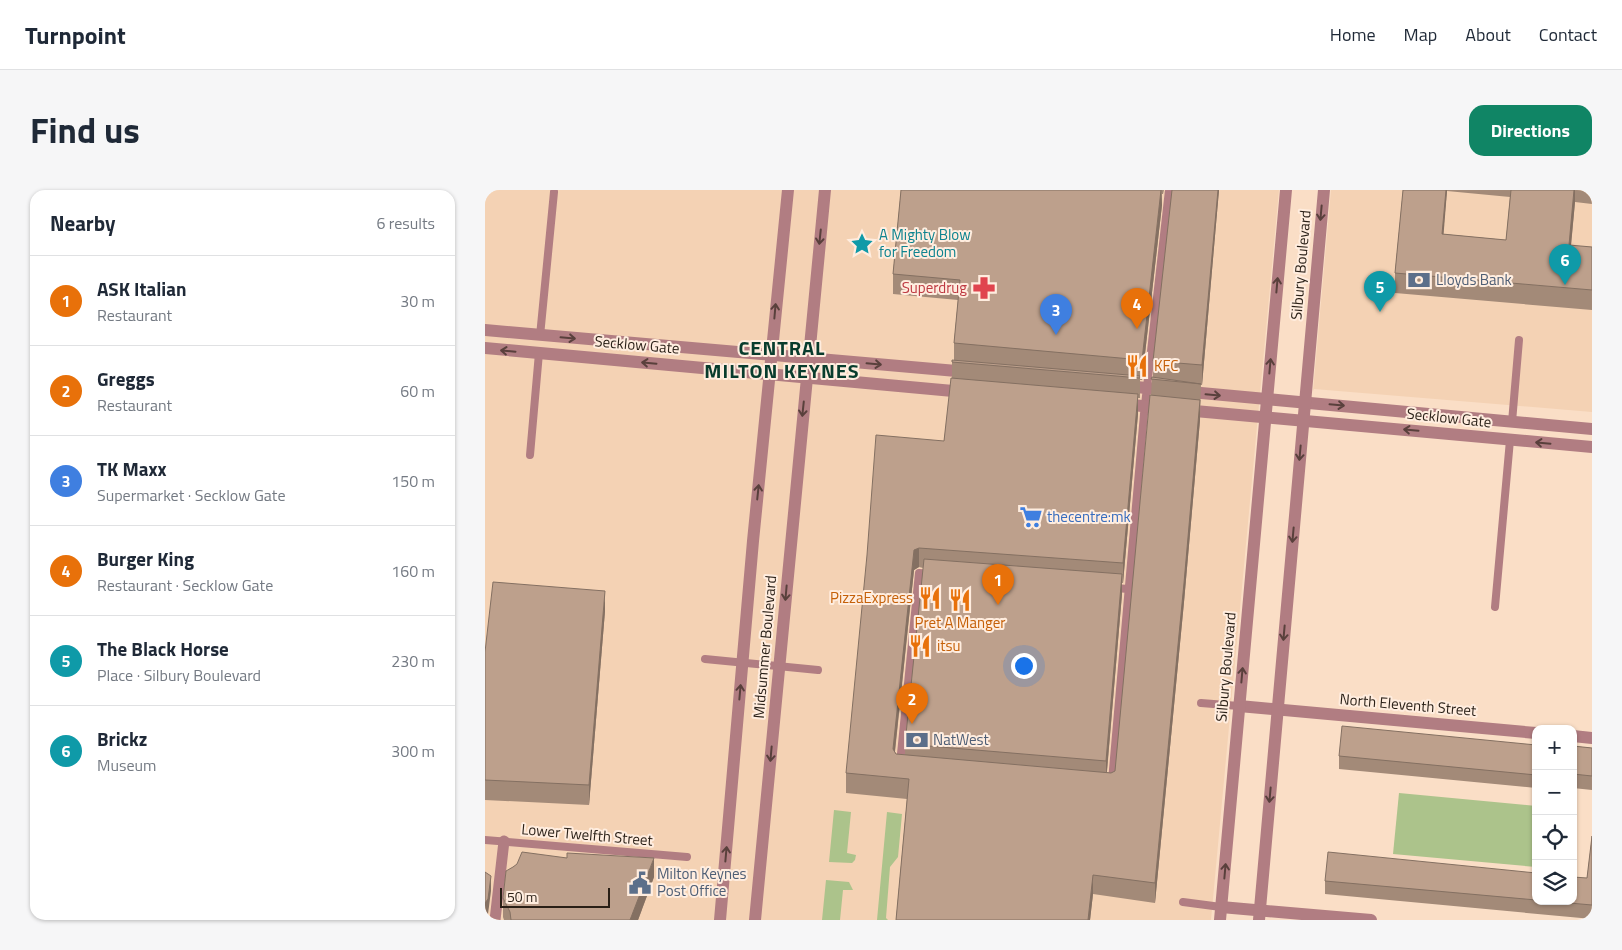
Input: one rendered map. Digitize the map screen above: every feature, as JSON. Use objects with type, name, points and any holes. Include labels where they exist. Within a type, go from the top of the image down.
[{"type":"street","points":[[771,354],[788,190]]},
{"type":"street","points":[[825,190],[808,358],[982,374]]},
{"type":"street","name":"Silbury Boulevard","points":[[1221,914],[1286,190]]},
{"type":"street","name":"Silbury Boulevard","points":[[1303,420],[1323,190]]},
{"type":"street","name":"Secklow Gate","points":[[485,330],[808,358]]},
{"type":"street","name":"Secklow Gate","points":[[485,348],[980,393]]},
{"type":"street","name":"Midsummer Boulevard","points":[[720,920],[771,354]]},
{"type":"street","name":"Midsummer Boulevard","points":[[755,920],[808,358]]},
{"type":"street","points":[[1108,385],[1267,400]]},
{"type":"street","name":"Secklow Gate","points":[[1267,400],[1592,429]]},
{"type":"street","points":[[1106,403],[1265,417]]},
{"type":"street","name":"Secklow Gate","points":[[1265,417],[1592,447]]},
{"type":"street","points":[[1259,915],[1303,420]]},
{"type":"street","name":"North Eleventh Street","points":[[1239,706],[1532,733]]},
{"type":"street","points":[[1577,736],[1592,738]]},
{"type":"street","points":[[495,920],[504,841]]},
{"type":"street","points":[[1221,914],[1371,920]]},
{"type":"lane","points":[[1101,786],[1111,787],[1145,406],[1169,190]]},
{"type":"lane","points":[[540,336],[553,192]]},
{"type":"lane","points":[[1157,199],[1167,200]]},
{"type":"lane","points":[[1512,422],[1519,340]]},
{"type":"lane","points":[[530,455],[539,353]]},
{"type":"lane","points":[[1495,606],[1510,440]]},
{"type":"lane","points":[[909,770],[899,769],[919,573],[938,574]]},
{"type":"lane","points":[[1110,588],[1129,589]]},
{"type":"lane","points":[[705,659],[818,670]]},
{"type":"lane","points":[[1201,703],[1239,706]]},
{"type":"lane","name":"Lower Twelfth Street","points":[[485,840],[687,857]]},
{"type":"lane","points":[[1183,902],[1221,914]]},
{"type":"shaded area","points":[[485,190],[1279,190],[1211,920],[485,920]]},
{"type":"shaded area","points":[[1331,190],[1592,190],[1592,412],[1314,389],[1313,391]]},
{"type":"green space","points":[[1399,793],[1532,806],[1532,867],[1393,854]]},
{"type":"green space","points":[[834,810],[851,812],[847,853],[856,855],[852,863],[829,862]]},
{"type":"green space","points":[[887,812],[902,814],[898,857],[890,867],[886,918],[888,920],[877,920]]},
{"type":"green space","points":[[826,880],[849,882],[853,890],[843,890],[840,920],[822,920]]},
{"type":"building","points":[[901,190],[1161,190],[1142,360],[954,343],[960,280],[893,274]]},
{"type":"building","points":[[1172,190],[1218,190],[1202,365],[1153,361]]},
{"type":"building","points":[[1403,190],[1446,190],[1442,234],[1506,240],[1511,190],[1574,190],[1569,245],[1592,247],[1592,290],[1395,273]]},
{"type":"building","points":[[952,360],[1140,376],[1140,378],[952,362]]},
{"type":"building","points":[[1152,377],[1201,384],[1151,379]]},
{"type":"building","points":[[951,378],[1138,394],[1123,563],[919,548],[914,550],[893,749],[896,754],[1111,773],[1115,771],[1150,395],[1200,400],[1155,883],[1093,875],[1088,920],[896,920],[909,779],[846,773],[867,555],[876,435],[944,441]]},
{"type":"building","points":[[924,559],[1122,574],[1106,761],[905,744]]},
{"type":"building","points":[[493,582],[605,591],[589,785],[485,780],[485,652]]},
{"type":"building","points":[[1342,726],[1532,745],[1532,775],[1339,756]]},
{"type":"building","points":[[1577,746],[1592,748],[1592,776],[1577,774]]},
{"type":"building","points":[[1592,836],[1592,905],[1577,904],[1577,877],[1587,878]]},
{"type":"building","points":[[522,852],[567,858],[567,853],[654,858],[630,920],[511,920],[510,912],[503,898],[506,871],[517,864]]},
{"type":"building","points":[[1328,852],[1532,873],[1532,900],[1325,881]]},
{"type":"building","points":[[485,872],[491,876],[488,899],[485,903]]},
{"type":"place","name":"A Mighty Blow for Freedom","points":[[862,244]]},
{"type":"place","name":"Lloyds Bank","points":[[1419,280]]},
{"type":"place","name":"Brickz","points":[[1565,285]]},
{"type":"place","name":"Superdrug","points":[[984,288]]},
{"type":"place","name":"The Black Horse","points":[[1380,312]]},
{"type":"place","name":"Burger King","points":[[1137,329]]},
{"type":"place","name":"TK Maxx","points":[[1056,335]]},
{"type":"place","name":"KFC","points":[[1137,366]]},
{"type":"place","name":"thecentre:mk","points":[[1031,517]]},
{"type":"place","name":"PizzaExpress","points":[[930,598]]},
{"type":"place","name":"Pret A Manger","points":[[960,600]]},
{"type":"place","name":"ASK Italian","points":[[998,605]]},
{"type":"place","name":"itsu","points":[[920,646]]},
{"type":"place","name":"Greggs","points":[[912,724]]},
{"type":"place","name":"NatWest","points":[[917,740]]},
{"type":"place","name":"Milton Keynes Post Office","points":[[640,883]]},
{"type":"district","name":"CENTRAL MILTON KEYNES","points":[[782,360]]}]
